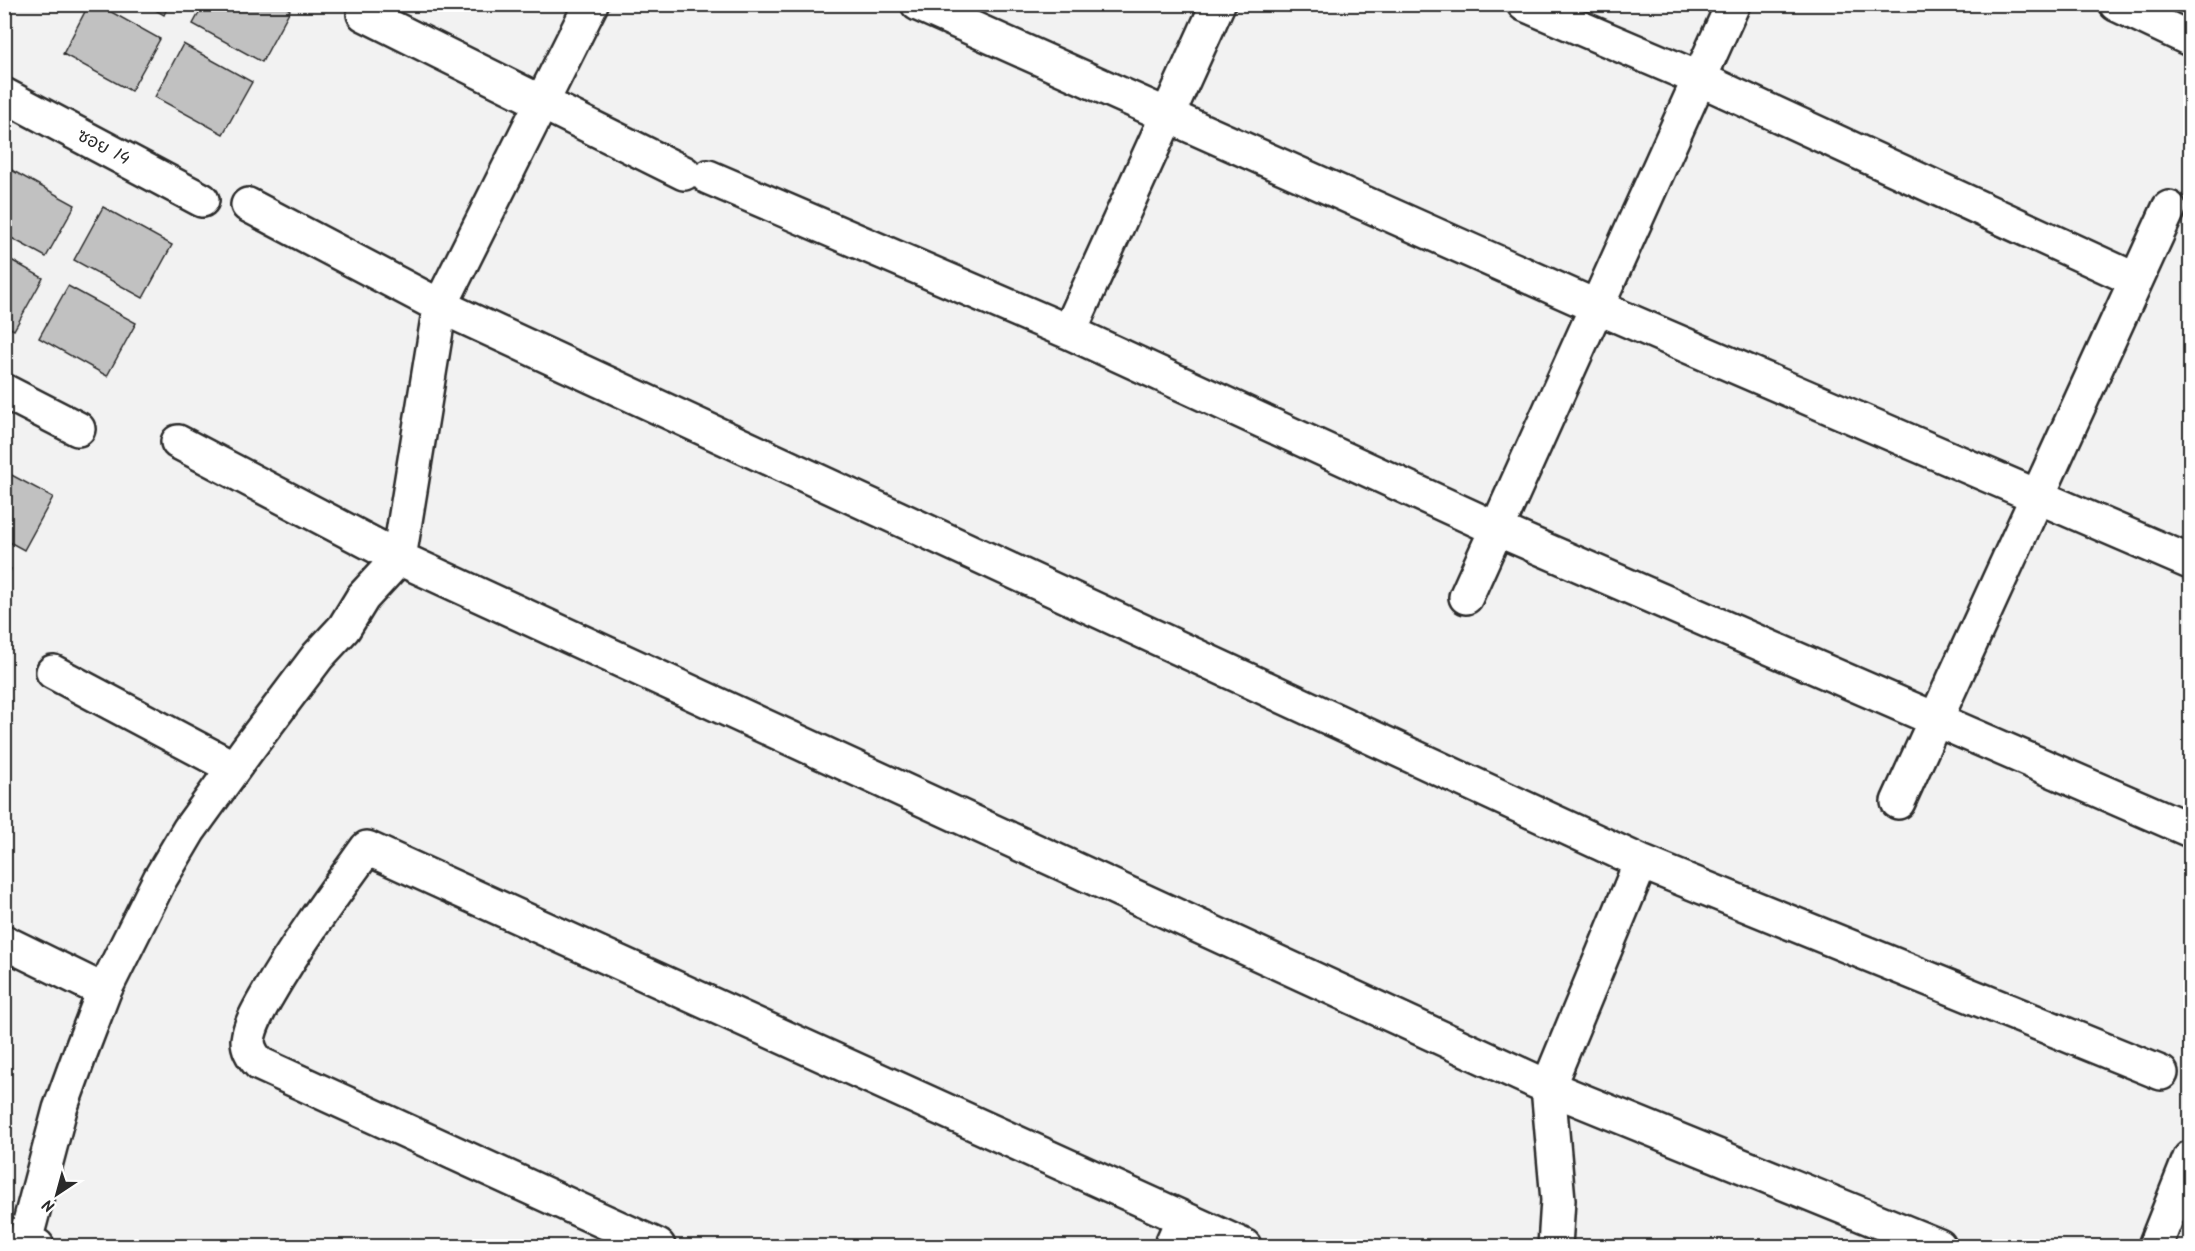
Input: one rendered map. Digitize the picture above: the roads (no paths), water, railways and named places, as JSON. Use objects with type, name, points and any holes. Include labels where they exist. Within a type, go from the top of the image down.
[{"type":"street","points":[[21,1241],[60,1109],[104,991],[160,879],[189,830],[234,768],[318,656],[344,627],[363,597],[399,558],[440,306],[591,4]]},
{"type":"street","points":[[918,4],[1597,307],[2190,562]]},
{"type":"street","points":[[1069,332],[1218,4]]},
{"type":"street","points":[[1524,4],[1700,79],[2136,280]]},
{"type":"street","points":[[1466,597],[1733,4]]},
{"type":"street","points":[[2116,4],[2190,39]]},
{"type":"street","points":[[364,14],[542,104],[696,175],[1069,332],[1497,529],[2190,830]]},
{"type":"street","name":"ซอย 14","points":[[4,95],[202,200]]},
{"type":"street","points":[[248,205],[440,306],[1641,862],[2161,1073]]},
{"type":"street","points":[[1898,802],[2169,208]]},
{"type":"street","points":[[4,391],[78,429]]},
{"type":"street","points":[[178,442],[399,558],[1548,1087],[1939,1246]]},
{"type":"street","points":[[53,672],[234,768]]},
{"type":"street","points":[[658,1246],[260,1064],[255,1059],[248,1041],[262,1004],[300,942],[367,848],[1177,1233],[1244,1246]]},
{"type":"street","points":[[1555,1246],[1558,1200],[1548,1087],[1641,862]]},
{"type":"street","points":[[4,942],[104,991]]},
{"type":"street","points":[[2155,1246],[2190,1158]]}]
